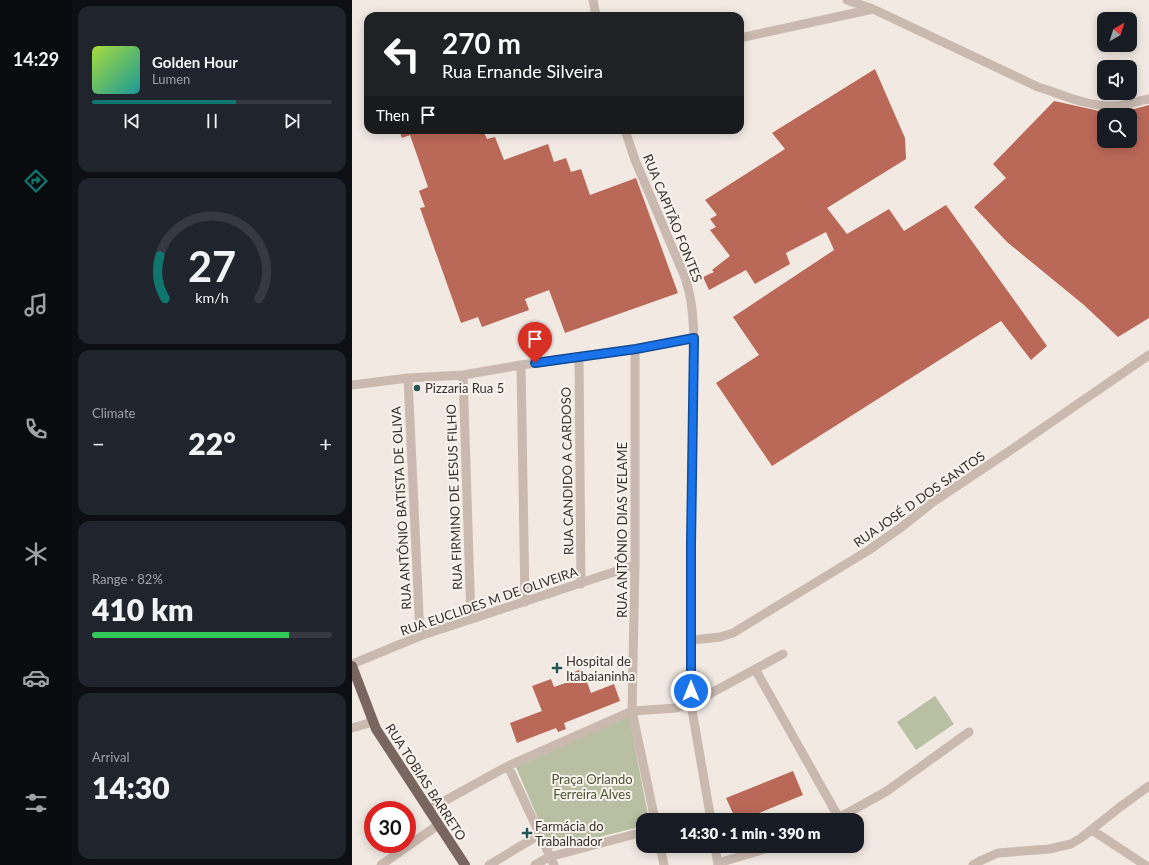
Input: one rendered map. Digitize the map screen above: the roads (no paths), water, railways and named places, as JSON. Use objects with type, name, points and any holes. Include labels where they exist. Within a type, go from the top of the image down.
[{"type":"main road","name":"RUA TOBIAS BARRETO","points":[[352,665],[376,729],[465,865]]},
{"type":"street","points":[[593,0],[595,12]]},
{"type":"street","points":[[847,0],[873,9],[1038,87],[1064,97],[1096,105],[1116,106],[1149,99]]},
{"type":"street","points":[[744,37],[873,9]]},
{"type":"street","name":"RUA CAPITÃO FONTES","points":[[626,134],[634,160],[688,285],[693,308],[691,704],[710,813]]},
{"type":"street","points":[[352,385],[408,378],[463,375],[521,364],[578,358],[636,349],[694,338]]},
{"type":"street","name":"RUA ANTÔNIO DIAS VELAME","points":[[632,711],[635,565],[636,349]]},
{"type":"street","name":"RUA JOSÉ D DOS SANTOS","points":[[692,640],[720,637],[733,633],[869,550],[933,502],[1149,355]]},
{"type":"street","name":"RUA CANDIDO A CARDOSO","points":[[578,358],[580,584]]},
{"type":"street","points":[[521,364],[525,602]]},
{"type":"street","name":"RUA FIRMINO DE JESUS FILHO","points":[[463,375],[471,619]]},
{"type":"street","name":"RUA ANTÔNIO BATISTA DE OLIVA","points":[[408,378],[420,636]]},
{"type":"street","name":"RUA EUCLIDES M DE OLIVEIRA","points":[[352,665],[420,636],[635,565]]},
{"type":"street","points":[[428,810],[508,766],[632,711],[676,708],[691,704],[783,654]]},
{"type":"street","points":[[755,669],[834,813]]},
{"type":"street","points":[[632,711],[654,813]]},
{"type":"street","points":[[352,728],[373,722]]},
{"type":"street","points":[[848,813],[887,791],[969,732]]},
{"type":"street","points":[[508,766],[554,865]]},
{"type":"street","points":[[973,865],[998,853],[1048,849],[1071,844],[1092,830],[1149,786]]},
{"type":"street","points":[[381,865],[438,825]]},
{"type":"street","points":[[1092,830],[1147,864]]},
{"type":"street","points":[[489,865],[539,834]]},
{"type":"street","points":[[535,865],[549,856],[636,834]]},
{"type":"street","points":[[661,853],[664,865]]},
{"type":"street","points":[[716,853],[718,864],[753,853]]},
{"type":"place","name":"Pizzaria Rua 5","points":[[417,388]]},
{"type":"place","name":"Hospital de Itabaianinha","points":[[557,668]]},
{"type":"place","name":"Farmácia do Trabalhador","points":[[527,833]]},
{"type":"park label","name":"Praça Orlando Ferreira Alves","points":[[592,786]]}]
